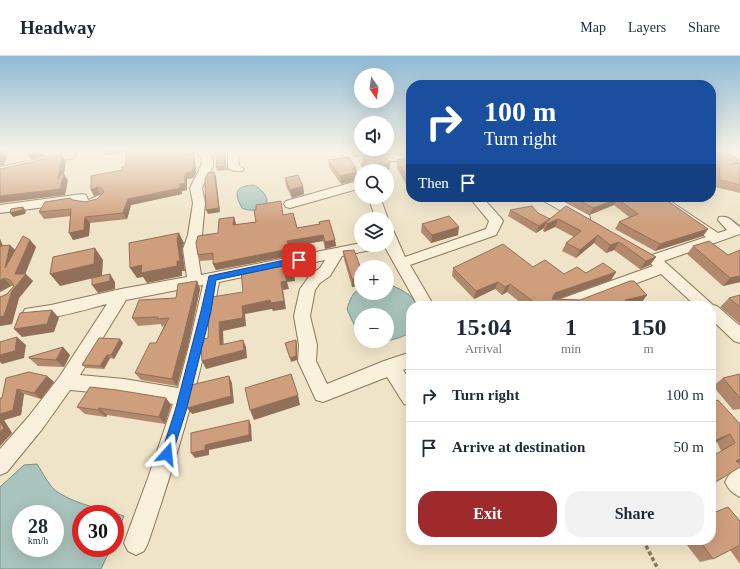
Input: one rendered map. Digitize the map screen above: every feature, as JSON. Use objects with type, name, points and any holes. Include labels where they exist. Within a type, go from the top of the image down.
[{"type":"street","points":[[136,543],[158,482],[184,397],[206,311],[204,280],[193,271],[190,249],[195,235],[199,203],[196,188],[203,174]]},
{"type":"street","points":[[290,204],[354,186]]},
{"type":"street","points":[[0,209],[82,198],[81,202],[88,204],[100,199]]},
{"type":"street","points":[[401,263],[491,232],[496,221],[479,202]]},
{"type":"street","points":[[555,202],[594,224]]},
{"type":"street","points":[[663,202],[717,238]]},
{"type":"street","points":[[573,301],[606,290],[659,263],[736,231],[724,220]]},
{"type":"street","points":[[24,314],[51,311],[121,295],[204,280],[354,249]]},
{"type":"street","points":[[394,250],[423,301]]},
{"type":"street","points":[[641,251],[659,263],[701,301]]},
{"type":"street","points":[[336,253],[325,272],[315,279],[308,289],[302,316],[308,344],[306,357],[310,369],[323,394],[406,361]]},
{"type":"street","points":[[0,465],[36,422],[66,382],[121,295]]},
{"type":"street","points":[[716,314],[740,336]]},
{"type":"street","points":[[390,366],[406,390]]},
{"type":"street","points":[[66,382],[124,387],[184,397]]},
{"type":"street","points":[[740,478],[736,482],[740,486]]},
{"type":"path","points":[[646,545],[658,569]]},
{"type":"water","points":[[254,185],[264,193],[267,198],[267,205],[254,210],[242,208],[237,194],[238,191],[240,188]]},
{"type":"water","points":[[394,287],[413,298],[416,301],[406,301],[406,334],[394,339],[394,308],[354,308],[354,324],[347,309],[354,293],[354,300],[394,300]]},
{"type":"water","points":[[37,464],[46,480],[55,490],[66,497],[86,505],[72,505],[72,557],[107,557],[101,569],[0,569],[0,487],[24,465]]},
{"type":"building","points":[[0,174],[59,174],[58,179],[61,174],[64,174],[60,189],[0,196]]},
{"type":"building","points":[[102,174],[185,174],[185,184],[180,184],[180,188],[128,199],[123,213],[85,217],[84,230],[69,233],[71,209],[39,212],[45,202],[70,198],[85,202],[97,199],[104,192],[101,188],[97,187],[91,190],[91,176]]},
{"type":"building","points":[[208,174],[214,174],[219,208],[206,210],[205,179]]},
{"type":"building","points":[[338,174],[348,174],[340,176]]},
{"type":"building","points":[[720,174],[740,174],[740,185],[720,180]]},
{"type":"building","points":[[298,175],[303,186],[290,190],[285,178]]},
{"type":"building","points":[[281,201],[283,215],[293,213],[297,228],[320,224],[319,222],[329,220],[335,240],[325,242],[323,235],[287,241],[289,249],[213,264],[213,253],[198,255],[196,243],[198,236],[218,233],[219,219],[234,217],[233,225],[256,222],[254,210],[256,210],[256,205]]},
{"type":"building","points":[[583,202],[610,202],[593,208]]},
{"type":"building","points":[[622,202],[669,202],[708,229],[660,244],[619,222],[638,214]]},
{"type":"building","points":[[532,206],[538,213],[550,219],[539,226],[510,210]]},
{"type":"building","points":[[566,206],[656,257],[646,261],[619,242],[610,245],[598,235],[580,250],[566,243],[581,231],[558,219],[547,224],[546,222]]},
{"type":"building","points":[[23,207],[22,210],[10,213],[11,209]]},
{"type":"building","points":[[449,216],[459,227],[432,235],[422,224]]},
{"type":"building","points":[[179,233],[177,239],[180,261],[177,261],[177,266],[141,273],[142,265],[130,268],[129,243]]},
{"type":"building","points":[[23,236],[30,240],[15,274],[26,274],[12,291],[4,316],[0,317],[0,297],[7,294],[14,286],[10,280],[4,278],[0,281],[0,246],[10,245],[5,268]]},
{"type":"building","points":[[709,241],[728,255],[740,250],[740,276],[730,278],[693,246]]},
{"type":"building","points":[[503,244],[533,267],[545,260],[564,274],[577,267],[586,273],[603,263],[616,272],[555,293],[552,299],[580,300],[630,281],[634,281],[647,295],[625,300],[626,301],[532,301],[510,284],[505,287],[498,282],[476,291],[453,268]]},
{"type":"building","points":[[95,248],[94,264],[50,274],[53,257]]},
{"type":"building","points":[[354,250],[358,260],[354,260],[354,279],[352,279],[343,251]]},
{"type":"building","points":[[291,260],[294,272],[285,274],[287,281],[281,282],[284,301],[271,303],[270,300],[242,306],[243,318],[219,322],[220,345],[243,340],[244,350],[202,361],[201,346],[203,339],[208,338],[209,313],[212,297],[243,292],[241,270]]},
{"type":"building","points":[[110,274],[110,281],[92,285],[92,278]]},
{"type":"building","points":[[197,281],[172,379],[135,373],[150,343],[156,343],[169,318],[132,318],[139,300],[176,298],[178,284]]},
{"type":"building","points":[[740,295],[740,307],[729,298]]},
{"type":"building","points":[[52,310],[47,324],[14,329],[20,313]]},
{"type":"building","points":[[17,337],[15,351],[0,355],[0,342]]},
{"type":"building","points":[[99,338],[120,339],[111,355],[107,355],[100,366],[82,365]]},
{"type":"building","points":[[296,340],[296,356],[290,358],[285,343]]},
{"type":"building","points":[[63,347],[56,360],[29,358],[29,357]]},
{"type":"building","points":[[29,372],[47,376],[34,393],[17,389],[13,410],[0,414],[0,398],[2,398],[6,378]]},
{"type":"building","points":[[291,374],[298,395],[250,410],[245,388]]},
{"type":"building","points":[[740,374],[740,398],[723,378]]},
{"type":"building","points":[[229,376],[231,396],[187,408],[186,402],[191,385]]},
{"type":"building","points":[[90,387],[166,398],[159,417],[99,408],[98,410],[77,407]]},
{"type":"building","points":[[718,400],[740,424],[740,459],[736,461],[740,464],[740,467],[716,482],[716,454],[735,443],[730,434],[716,440],[716,401]]},
{"type":"building","points":[[249,420],[249,435],[205,445],[205,450],[191,453],[191,433]]},
{"type":"building","points":[[0,422],[4,428],[0,432]]},
{"type":"building","points":[[728,507],[740,521],[740,545],[713,559],[703,545],[716,545],[716,512]]},
{"type":"route","points":[[167,454],[181,411],[206,311],[212,278],[299,260]]}]
